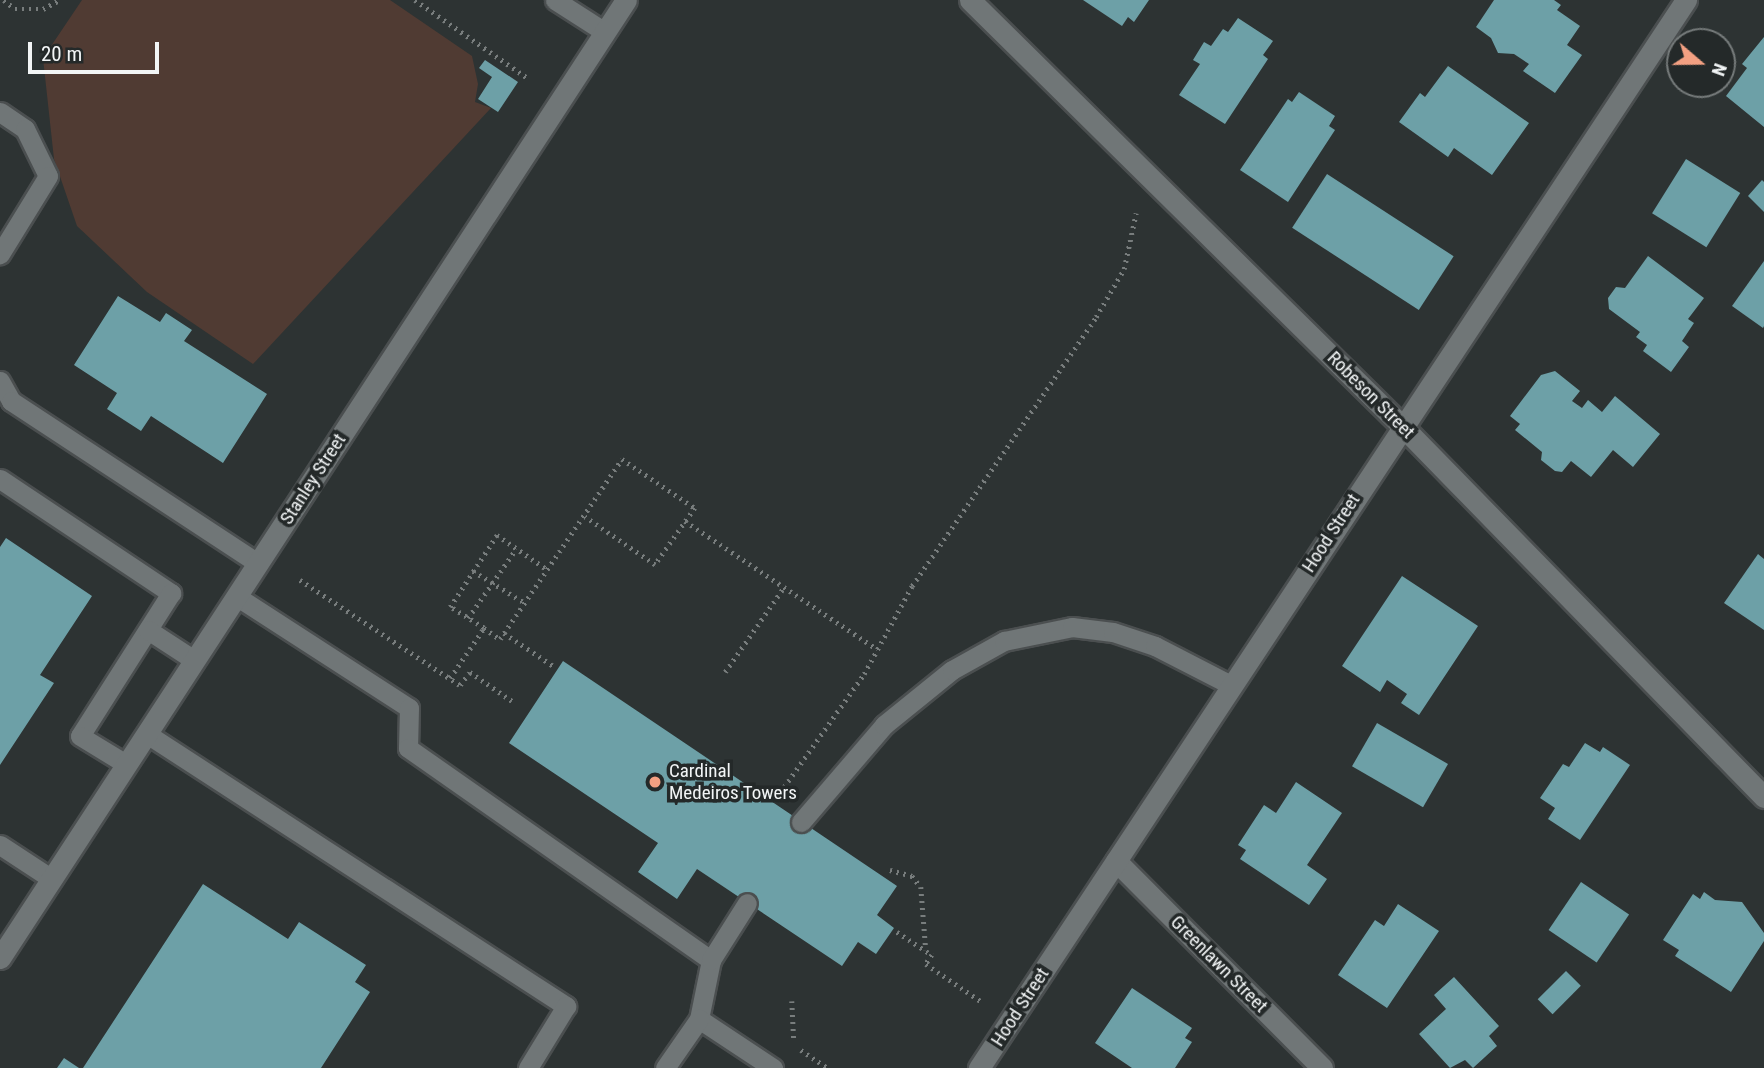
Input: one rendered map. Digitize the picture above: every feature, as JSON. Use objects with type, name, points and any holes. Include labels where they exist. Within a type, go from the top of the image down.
[{"type":"street","name":"Stanley Street","points":[[0,958],[626,0]]},
{"type":"street","name":"Robeson Street","points":[[970,0],[1401,425],[1764,797]]},
{"type":"street","name":"Hood Street","points":[[979,1068],[1401,425],[1686,0]]},
{"type":"street","name":"Greenlawn Street","points":[[1116,861],[1322,1068]]},
{"type":"lane","points":[[555,0],[605,32]]},
{"type":"lane","points":[[0,112],[25,129],[48,176],[0,254]]},
{"type":"lane","points":[[0,381],[11,401],[258,563]]},
{"type":"lane","points":[[0,479],[171,593],[80,736],[126,764]]},
{"type":"lane","points":[[236,596],[409,708],[408,748],[711,960]]},
{"type":"lane","points":[[801,822],[884,726],[952,670],[1004,641],[1072,627],[1113,632],[1155,646],[1231,685]]},
{"type":"lane","points":[[148,630],[194,660]]},
{"type":"lane","points":[[147,734],[566,1006],[528,1068]]},
{"type":"lane","points":[[0,845],[52,879]]},
{"type":"lane","points":[[665,1068],[699,1019],[711,960],[747,903]]},
{"type":"lane","points":[[699,1019],[773,1068]]},
{"type":"path","points":[[4,0],[15,9],[43,9],[60,0]]},
{"type":"path","points":[[415,0],[529,79]]},
{"type":"path","points":[[784,788],[877,649],[912,586],[1096,317],[1124,269],[1136,213]]},
{"type":"path","points":[[548,570],[497,536],[450,607],[500,639],[585,517],[622,458],[695,508],[655,565],[585,517]]},
{"type":"path","points":[[685,521],[877,649]]},
{"type":"path","points":[[468,618],[516,549]]},
{"type":"path","points":[[473,571],[525,603]]},
{"type":"path","points":[[300,580],[460,685],[470,672]]},
{"type":"path","points":[[725,671],[784,587]]},
{"type":"path","points":[[450,678],[484,628]]},
{"type":"path","points":[[504,633],[555,667]]},
{"type":"path","points":[[459,665],[512,701]]},
{"type":"path","points":[[890,870],[912,876],[921,887],[926,951]]},
{"type":"path","points":[[897,932],[932,955],[926,964],[983,1003]]},
{"type":"path","points":[[792,1001],[794,1045],[828,1068]]},
{"type":"shaded area","points":[[82,0],[390,0],[472,56],[478,84],[475,102],[491,108],[253,364],[147,292],[77,226],[54,159],[43,58]]},
{"type":"building","points":[[1083,0],[1149,0],[1134,22],[1128,17],[1122,26]]},
{"type":"building","points":[[1494,0],[1554,0],[1561,5],[1557,10],[1580,26],[1567,45],[1582,55],[1555,93],[1523,71],[1529,64],[1514,54],[1498,53],[1491,38],[1476,27]]},
{"type":"building","points":[[1238,18],[1273,41],[1263,55],[1268,59],[1225,124],[1179,95],[1200,64],[1193,60],[1204,42],[1211,46],[1223,29],[1228,32]]},
{"type":"building","points":[[1764,37],[1764,127],[1728,98],[1736,98],[1736,83],[1747,68],[1742,64]]},
{"type":"building","points":[[485,60],[518,82],[498,112],[478,99],[492,77],[479,68]]},
{"type":"building","points":[[1448,66],[1529,123],[1492,175],[1454,148],[1448,157],[1399,122],[1420,93],[1425,97]]},
{"type":"building","points":[[1299,92],[1335,116],[1329,126],[1335,130],[1288,202],[1240,170],[1288,99],[1292,102]]},
{"type":"building","points":[[1686,159],[1740,193],[1706,247],[1652,213]]},
{"type":"building","points":[[1327,174],[1454,256],[1419,310],[1292,228]]},
{"type":"building","points":[[1762,180],[1764,182],[1764,212],[1748,196]]},
{"type":"building","points":[[1648,256],[1704,298],[1688,319],[1694,323],[1682,341],[1689,347],[1671,372],[1643,351],[1647,345],[1636,337],[1640,332],[1609,309],[1608,298],[1616,287],[1625,288]]},
{"type":"building","points":[[1764,261],[1764,326],[1763,328],[1732,306]]},
{"type":"building","points":[[118,296],[160,322],[166,313],[192,330],[184,341],[267,394],[223,463],[151,416],[141,431],[107,409],[117,393],[74,365]]},
{"type":"building","points":[[1555,371],[1580,391],[1572,401],[1582,408],[1588,400],[1602,412],[1615,396],[1660,434],[1633,467],[1613,450],[1591,477],[1571,461],[1562,472],[1555,471],[1541,460],[1542,452],[1515,430],[1520,424],[1510,416],[1541,375]]},
{"type":"building","points":[[6,538],[92,596],[40,675],[54,683],[0,765],[0,547]]},
{"type":"building","points":[[1758,554],[1764,559],[1764,630],[1724,603]]},
{"type":"building","points":[[1402,576],[1478,626],[1419,715],[1401,703],[1407,694],[1387,680],[1380,692],[1342,666]]},
{"type":"building","name":"Cardinal Medeiros Towers","points":[[563,661],[897,886],[877,915],[894,928],[876,954],[858,942],[842,966],[697,869],[677,899],[638,872],[658,843],[509,743]]},
{"type":"building","points":[[1377,723],[1448,764],[1423,807],[1352,766]]},
{"type":"building","points":[[1585,743],[1600,752],[1603,747],[1630,765],[1580,840],[1548,819],[1555,808],[1540,798],[1563,764],[1569,767]]},
{"type":"building","points":[[1296,782],[1342,813],[1307,865],[1327,879],[1309,905],[1240,859],[1246,850],[1238,845],[1264,805],[1276,813]]},
{"type":"building","points":[[1581,882],[1629,914],[1597,963],[1549,930]]},
{"type":"building","points":[[203,884],[288,939],[299,922],[366,965],[355,982],[370,992],[321,1068],[83,1068]]},
{"type":"building","points":[[1704,892],[1715,900],[1742,902],[1764,933],[1764,941],[1731,992],[1675,956],[1679,950],[1663,940],[1693,894],[1700,899]]},
{"type":"building","points":[[1398,904],[1439,931],[1387,1008],[1338,975],[1375,920],[1384,926]]},
{"type":"building","points":[[1566,971],[1581,986],[1553,1014],[1538,999]]},
{"type":"building","points":[[1454,977],[1499,1026],[1489,1036],[1497,1046],[1473,1068],[1465,1060],[1450,1068],[1419,1034],[1446,1009],[1434,995]]},
{"type":"building","points":[[1132,988],[1192,1028],[1185,1038],[1192,1042],[1175,1068],[1132,1068],[1095,1043]]},
{"type":"building","points":[[64,1058],[79,1068],[57,1068]]},
{"type":"place","name":"Cardinal Medeiros Towers","points":[[655,782]]}]
